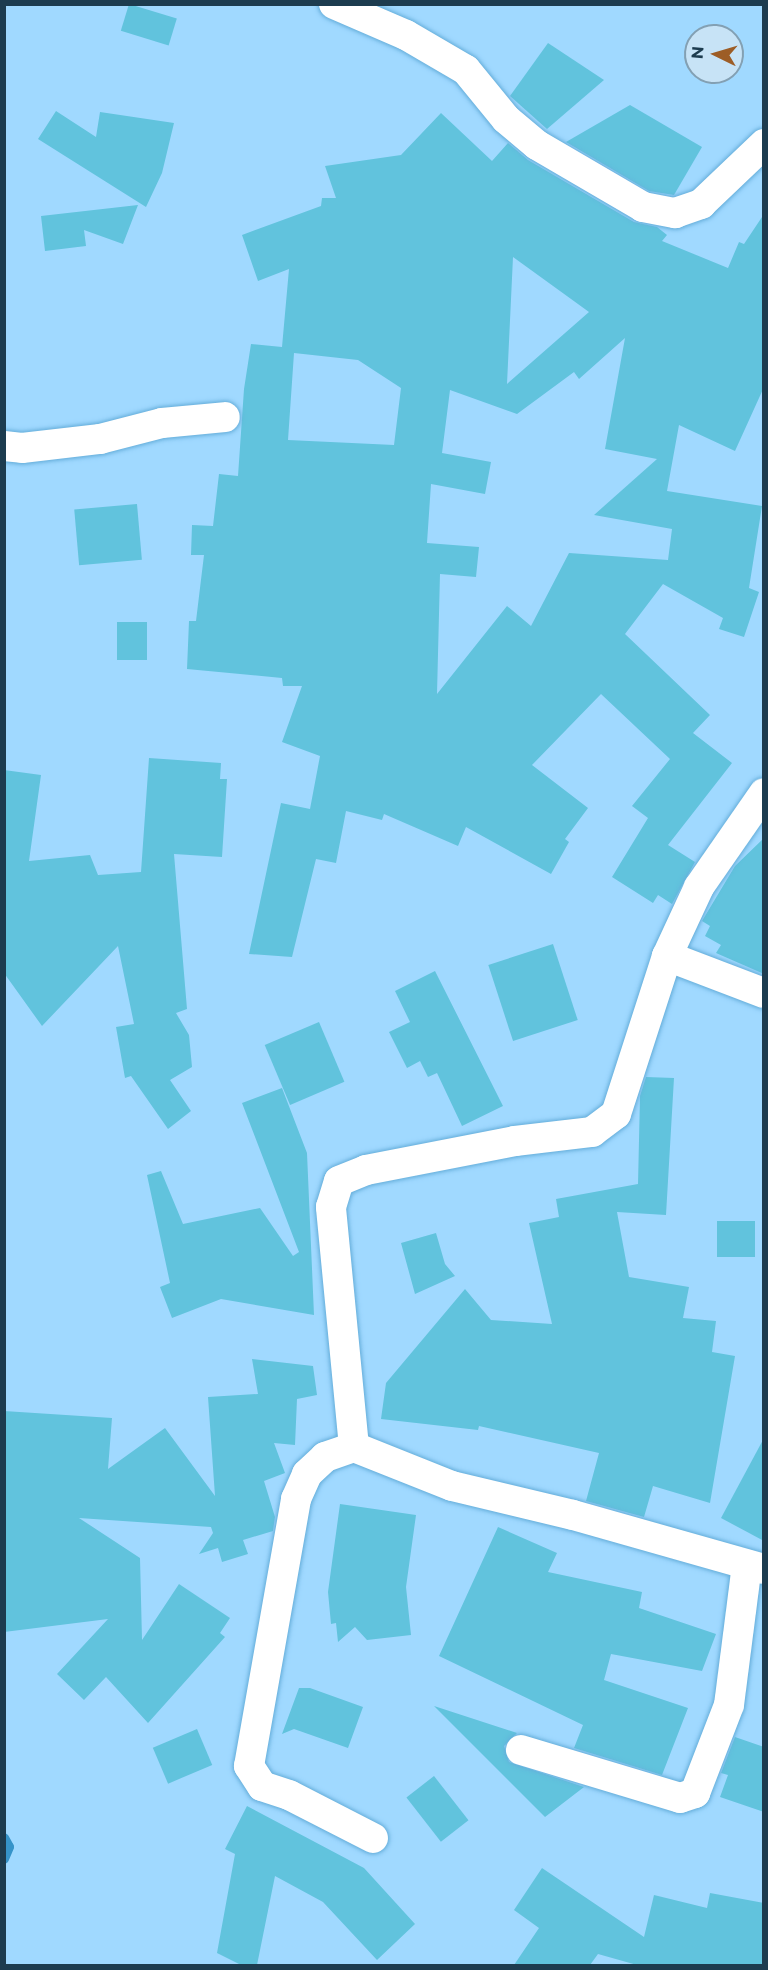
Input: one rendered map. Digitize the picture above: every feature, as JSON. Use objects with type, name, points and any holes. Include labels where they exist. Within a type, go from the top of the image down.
[{"type":"street","points":[[334,4],[406,35],[466,70],[506,119],[537,145],[642,207],[675,213],[701,204],[764,144]]},
{"type":"street","points":[[4,446],[22,448],[100,439],[162,423],[225,417]]},
{"type":"street","points":[[354,1447],[331,1207],[339,1181],[366,1170],[515,1141],[592,1132],[616,1114],[667,956],[699,887],[764,793]]},
{"type":"street","points":[[667,956],[764,993]]},
{"type":"street","points":[[373,1838],[290,1795],[262,1786],[249,1766],[296,1499],[307,1473],[325,1457],[354,1447],[452,1486],[584,1518],[755,1567],[729,1705],[695,1793],[680,1798],[521,1750]]},
{"type":"building","points":[[129,4],[177,19],[169,45],[121,31]]},
{"type":"building","points":[[548,43],[604,80],[547,129],[510,96]]},
{"type":"building","points":[[630,105],[702,147],[674,195],[649,191],[566,142]]},
{"type":"building","points":[[56,111],[96,137],[100,112],[174,123],[162,173],[146,207],[38,139]]},
{"type":"building","points":[[441,113],[492,161],[508,143],[528,160],[634,222],[657,227],[667,235],[662,241],[728,268],[739,242],[744,244],[764,214],[764,387],[735,451],[679,425],[667,491],[762,506],[749,588],[759,592],[744,637],[719,629],[723,618],[663,584],[625,634],[710,715],[693,733],[732,763],[668,845],[695,862],[672,904],[658,895],[653,903],[612,877],[648,818],[632,806],[670,759],[601,694],[532,765],[588,808],[565,839],[569,842],[551,874],[466,827],[458,846],[384,814],[382,820],[346,811],[336,863],[316,859],[292,957],[249,954],[281,803],[310,809],[320,756],[282,742],[302,686],[283,686],[282,678],[187,669],[189,621],[196,621],[204,555],[191,555],[192,525],[213,526],[219,474],[238,476],[244,389],[251,344],[282,347],[289,269],[258,281],[242,235],[321,206],[322,198],[336,198],[325,166],[401,155]],"holes":[[[513,257],[589,312],[507,384]],[[625,338],[605,449],[657,459],[594,515],[672,529],[668,560],[569,553],[531,626],[507,606],[437,694],[440,574],[476,577],[479,547],[427,543],[431,484],[485,494],[491,462],[442,453],[450,390],[517,414],[574,372],[579,379]],[[294,353],[358,360],[401,388],[394,445],[288,440]]]},
{"type":"building","points":[[138,205],[123,244],[84,230],[86,246],[45,251],[41,216]]},
{"type":"building","points":[[137,504],[142,560],[79,565],[74,509]]},
{"type":"building","points":[[117,622],[147,622],[147,660],[117,660]]},
{"type":"building","points":[[149,758],[221,763],[220,779],[227,779],[222,857],[174,854],[187,1009],[176,1013],[189,1035],[192,1067],[170,1080],[191,1111],[168,1129],[131,1076],[125,1078],[116,1027],[134,1024],[118,946],[42,1026],[4,973],[4,770],[41,775],[29,861],[90,855],[98,875],[141,872]]},
{"type":"building","points":[[764,838],[764,974],[716,953],[721,945],[705,936],[710,926],[702,921],[735,866]]},
{"type":"building","points":[[553,944],[578,1020],[513,1041],[488,965]]},
{"type":"building","points":[[435,971],[503,1106],[462,1126],[437,1073],[428,1077],[420,1061],[407,1068],[389,1032],[410,1022],[395,991]]},
{"type":"building","points":[[319,1022],[344,1082],[290,1105],[265,1045]]},
{"type":"building","points":[[646,1077],[674,1078],[666,1215],[617,1212],[629,1277],[689,1287],[683,1318],[716,1321],[712,1352],[735,1356],[710,1503],[653,1486],[644,1517],[586,1501],[599,1453],[479,1426],[478,1430],[381,1419],[386,1383],[465,1289],[491,1320],[552,1324],[529,1223],[559,1217],[556,1199],[638,1184],[640,1096]]},
{"type":"building","points":[[282,1088],[307,1153],[314,1315],[221,1299],[172,1318],[160,1287],[170,1283],[147,1175],[161,1171],[183,1224],[260,1208],[293,1256],[299,1252],[242,1103]]},
{"type":"building","points":[[717,1221],[755,1221],[755,1257],[717,1257]]},
{"type":"building","points":[[436,1233],[445,1264],[455,1276],[415,1294],[401,1243]]},
{"type":"building","points":[[252,1359],[313,1366],[317,1395],[297,1399],[295,1445],[274,1443],[285,1473],[264,1481],[275,1517],[273,1531],[243,1540],[248,1554],[222,1562],[218,1548],[199,1554],[213,1533],[211,1527],[79,1518],[140,1558],[142,1640],[179,1584],[230,1618],[220,1633],[225,1637],[148,1723],[106,1677],[84,1700],[57,1674],[108,1619],[4,1632],[4,1411],[112,1418],[108,1469],[165,1428],[215,1496],[208,1397],[258,1394]]},
{"type":"building","points":[[764,1438],[764,1541],[721,1518]]},
{"type":"building","points":[[340,1504],[416,1515],[406,1587],[411,1635],[367,1640],[355,1627],[338,1642],[336,1623],[331,1624],[328,1592]]},
{"type":"building","points":[[498,1527],[557,1553],[548,1572],[642,1592],[639,1608],[716,1634],[702,1671],[611,1654],[604,1680],[688,1708],[662,1775],[574,1748],[583,1725],[439,1656]]},
{"type":"building","points":[[299,1688],[310,1688],[363,1707],[348,1748],[294,1729],[282,1734]]},
{"type":"building","points":[[434,1706],[517,1733],[504,1746],[509,1762],[584,1787],[545,1817]]},
{"type":"building","points":[[197,1729],[212,1765],[168,1784],[153,1748]]},
{"type":"building","points":[[735,1737],[764,1747],[764,1812],[720,1797],[728,1775],[721,1773]]},
{"type":"building","points":[[434,1776],[468,1820],[441,1842],[406,1798]]},
{"type":"building","points":[[247,1806],[364,1868],[415,1924],[377,1960],[323,1902],[275,1876],[257,1965],[241,1965],[217,1953],[235,1854],[225,1849]]},
{"type":"building","points":[[542,1868],[644,1937],[654,1895],[707,1908],[710,1893],[764,1903],[764,1965],[637,1965],[598,1954],[590,1965],[514,1965],[539,1928],[514,1910]]},
{"type":"waterway","points":[[4,1838],[9,1847],[4,1859]]}]
